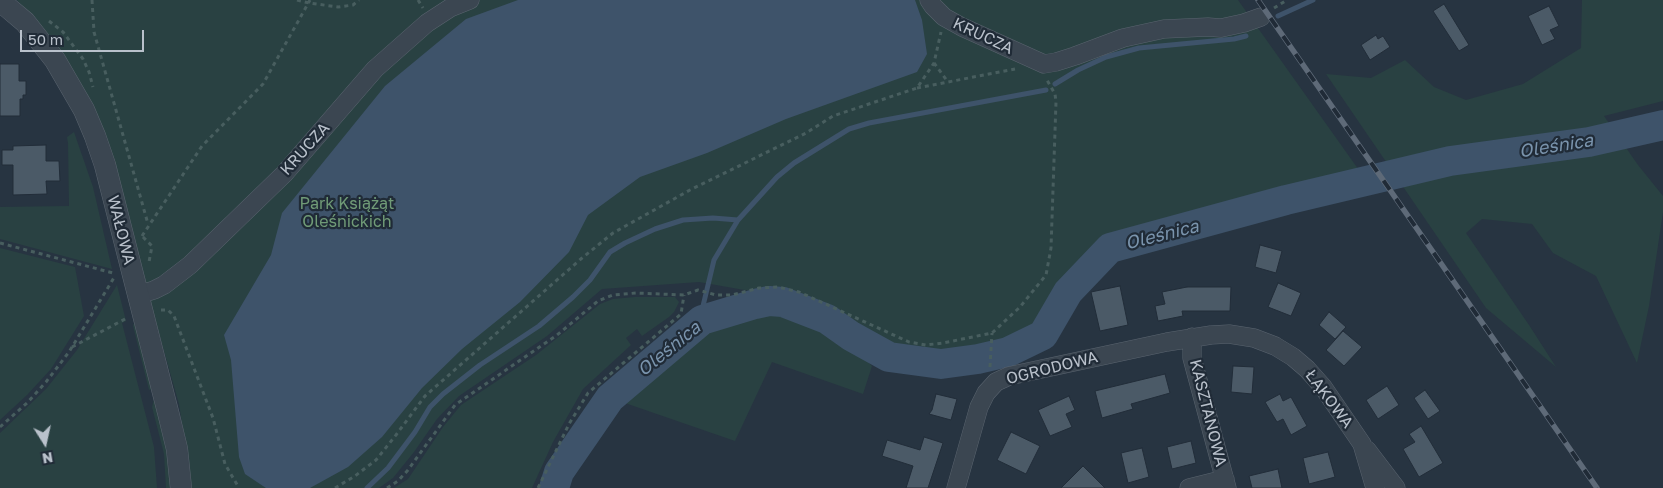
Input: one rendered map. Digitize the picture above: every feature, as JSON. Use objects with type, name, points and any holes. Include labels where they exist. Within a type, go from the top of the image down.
[{"type":"street","name":"KRUCZA","points":[[138,294],[164,285],[190,266],[284,174],[375,69],[427,23],[450,8],[470,0]]},
{"type":"street","name":"KRUCZA","points":[[929,0],[944,17],[1044,64]]},
{"type":"street","name":"WAŁOWA","points":[[0,1],[25,22],[55,60],[84,110],[105,166],[177,449],[181,488]]},
{"type":"street","points":[[1044,64],[1075,56],[1123,38],[1164,28],[1208,26],[1221,28],[1244,24],[1266,13]]},
{"type":"street","name":"ŁĄKOWA","points":[[1192,337],[1229,334],[1254,338],[1275,346],[1293,357],[1323,387],[1362,444],[1375,488]]},
{"type":"street","name":"KASZTANOWA","points":[[1192,337],[1192,358],[1226,484]]},
{"type":"street","name":"OGRODOWA","points":[[956,488],[979,407],[986,393],[996,382],[1023,372],[1192,337]]},
{"type":"street","points":[[1362,444],[1396,488]]},
{"type":"street","points":[[1189,488],[1226,484]]},
{"type":"path","points":[[92,0],[94,32],[148,225]]},
{"type":"path","points":[[297,0],[338,7],[353,5],[359,0]]},
{"type":"path","points":[[1266,13],[1287,0]]},
{"type":"path","points":[[142,236],[202,146],[262,84],[310,2]]},
{"type":"path","points":[[917,88],[934,63],[944,17]]},
{"type":"path","points":[[934,63],[948,82]]},
{"type":"path","points":[[388,488],[408,470],[455,405],[557,335],[598,301],[613,295],[636,293],[684,295],[698,290],[716,295],[732,295],[759,288],[778,287],[799,292],[909,342],[926,345],[992,333],[1020,307],[1046,275],[1051,248],[1056,102],[1055,94],[1048,82],[1044,64]]},
{"type":"path","points":[[334,488],[355,476],[376,460],[425,396],[613,233],[690,190],[806,133],[833,116],[917,88],[1015,69]]},
{"type":"path","points":[[0,243],[117,274]]},
{"type":"path","points":[[114,265],[119,282]]},
{"type":"path","points":[[0,427],[46,382],[72,347],[117,274]]},
{"type":"path","points":[[538,488],[569,424],[588,393],[681,314],[684,295]]},
{"type":"path","points":[[159,309],[168,310],[174,316],[213,418],[225,464],[239,488]]},
{"type":"path","points":[[72,347],[128,317]]},
{"type":"path","points":[[990,368],[992,333]]},
{"type":"green space","name":"Park Książąt Oleśnickich","points":[[17,0],[1238,0],[1361,173],[1102,242],[1031,332],[968,353],[918,356],[884,345],[836,320],[784,297],[699,282],[602,289],[547,336],[459,396],[437,419],[393,478],[379,488],[192,488],[179,404],[158,330],[62,53]]},
{"type":"green space","points":[[1582,0],[1663,0],[1663,101],[1604,116],[1638,165],[1663,196],[1663,212],[1649,306],[1637,363],[1596,276],[1553,253],[1532,224],[1482,219],[1466,233],[1556,367],[1486,308],[1326,74],[1371,78],[1405,60],[1434,87],[1466,100],[1523,84],[1581,48]]},
{"type":"green space","points":[[74,132],[93,187],[112,269],[0,239],[0,207],[69,206],[67,137]]},
{"type":"green space","points":[[0,248],[75,267],[84,316],[51,369],[0,420]]},
{"type":"green space","points":[[117,285],[126,321],[122,323],[154,447],[157,488],[0,488],[0,433],[46,389],[77,350]]},
{"type":"green space","points":[[675,297],[679,302],[669,317],[642,336],[637,329],[626,338],[631,345],[583,389],[553,442],[532,488],[394,488],[408,479],[443,427],[461,405],[536,355],[600,304],[613,299]]},
{"type":"green space","points":[[766,311],[780,312],[828,332],[866,360],[872,366],[863,394],[772,362],[735,441],[625,403],[694,340],[719,323],[747,314]]},
{"type":"green space","points":[[134,323],[136,324],[153,389],[149,390],[133,326]]},
{"type":"green space","points":[[155,395],[169,453],[171,488],[166,488],[164,454],[152,407]]},
{"type":"water","points":[[518,0],[915,0],[922,20],[927,54],[917,72],[786,119],[707,153],[640,177],[588,215],[569,252],[520,302],[462,349],[422,388],[382,437],[348,467],[310,488],[266,488],[245,474],[239,457],[231,360],[224,335],[271,255],[282,213],[385,86],[466,19]]},
{"type":"building","points":[[1444,4],[1469,45],[1459,51],[1433,11]]},
{"type":"building","points":[[1549,6],[1559,26],[1550,30],[1555,39],[1542,45],[1528,16]]},
{"type":"building","points":[[1376,35],[1378,39],[1383,36],[1390,47],[1370,60],[1361,45]]},
{"type":"building","points":[[0,64],[19,64],[19,81],[26,81],[26,95],[23,95],[23,99],[20,99],[20,116],[0,116]]},
{"type":"building","points":[[46,145],[46,161],[59,161],[60,181],[46,181],[47,194],[13,195],[13,165],[2,165],[2,150],[13,150],[13,146]]},
{"type":"building","points":[[1260,245],[1282,251],[1276,273],[1255,267]]},
{"type":"building","points":[[1278,283],[1301,293],[1291,316],[1268,307]]},
{"type":"building","points":[[1120,286],[1128,325],[1100,331],[1091,292]]},
{"type":"building","points":[[1187,287],[1231,287],[1230,311],[1182,311],[1183,316],[1158,321],[1155,306],[1165,304],[1162,292]]},
{"type":"building","points":[[1329,312],[1346,327],[1335,339],[1319,325]]},
{"type":"building","points":[[1343,331],[1362,347],[1344,366],[1326,350]]},
{"type":"building","points":[[1233,366],[1254,367],[1252,394],[1231,392]]},
{"type":"building","points":[[1165,374],[1170,393],[1131,404],[1133,409],[1102,418],[1095,391]]},
{"type":"building","points":[[1387,386],[1399,405],[1378,419],[1366,400]]},
{"type":"building","points":[[1425,390],[1440,411],[1428,419],[1414,398]]},
{"type":"building","points":[[936,394],[957,399],[951,420],[929,414],[932,410]]},
{"type":"building","points":[[1280,394],[1283,401],[1291,397],[1307,426],[1291,435],[1283,419],[1277,422],[1265,402]]},
{"type":"building","points":[[1069,396],[1075,410],[1066,414],[1072,427],[1050,436],[1038,410]]},
{"type":"building","points":[[1421,426],[1443,463],[1419,477],[1403,449],[1415,442],[1409,434]]},
{"type":"building","points":[[1011,432],[1040,446],[1026,474],[997,460]]},
{"type":"building","points":[[924,437],[943,443],[928,488],[906,488],[913,466],[882,456],[887,440],[920,450]]},
{"type":"building","points":[[1191,441],[1196,463],[1172,469],[1167,447]]},
{"type":"building","points":[[1142,448],[1149,477],[1128,483],[1121,453]]},
{"type":"building","points":[[1328,452],[1335,477],[1309,484],[1303,458]]},
{"type":"building","points":[[1083,466],[1105,488],[1061,488]]},
{"type":"building","points":[[1278,469],[1282,488],[1252,488],[1249,476]]},
{"type":"waterway","points":[[1278,16],[1313,0]]},
{"type":"waterway","points":[[1055,84],[1078,70],[1106,57],[1139,48],[1234,39],[1246,36]]},
{"type":"waterway","points":[[702,320],[703,306],[714,260],[738,220],[777,177],[794,163],[849,129],[869,123],[1046,90]]},
{"type":"waterway","name":"Oleśnica","points":[[554,488],[559,472],[610,398],[702,320],[755,304],[769,301],[783,302],[827,319],[851,336],[889,357],[941,364],[978,359],[1008,352],[1043,335],[1068,292],[1110,248],[1286,200],[1450,161],[1589,142],[1663,125]]},
{"type":"waterway","points":[[367,488],[388,468],[415,432],[430,407],[443,394],[480,365],[539,326],[590,280],[610,252],[655,229],[683,220],[713,218],[738,220]]},
{"type":"railway","points":[[1258,0],[1597,488]]}]
